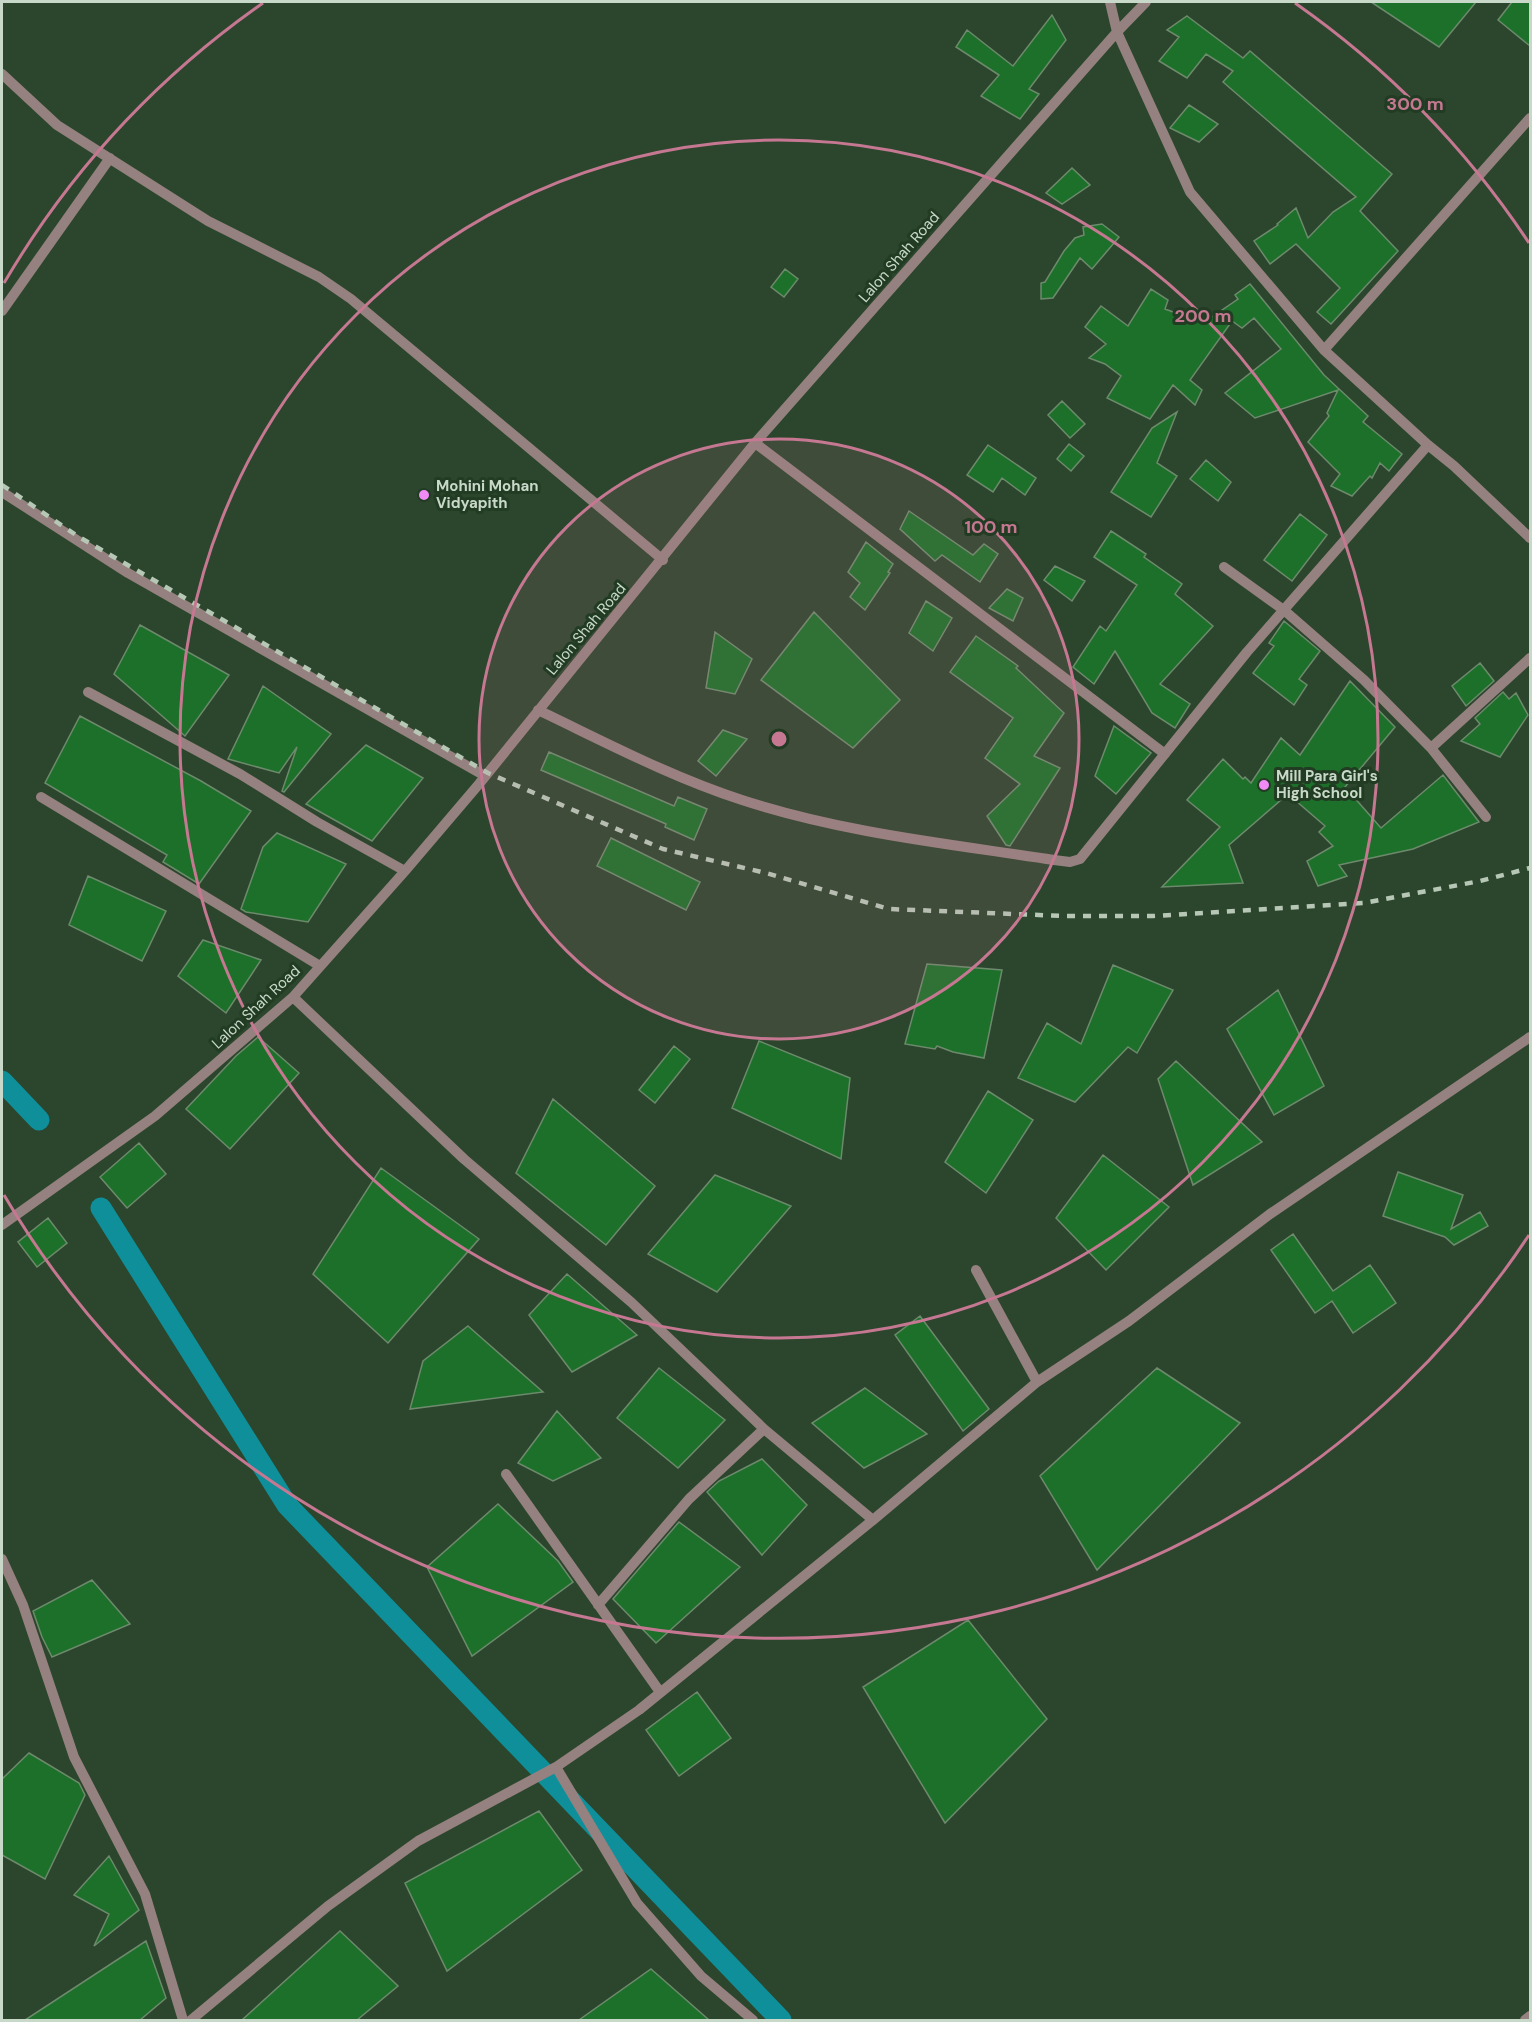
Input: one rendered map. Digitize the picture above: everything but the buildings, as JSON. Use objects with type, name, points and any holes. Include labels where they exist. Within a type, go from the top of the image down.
[{"type":"street","points":[[1110,2],[1117,32],[1190,192],[1324,350],[1454,466],[1530,538]]},
{"type":"street","name":"Lalon Shah Road","points":[[2,1225],[155,1116],[293,997],[405,872],[663,560],[755,443],[1146,2]]},
{"type":"street","points":[[2,74],[57,125],[208,221],[319,277],[351,299],[663,560]]},
{"type":"street","points":[[1324,350],[1530,118]]},
{"type":"street","points":[[2,311],[110,158]]},
{"type":"street","points":[[755,443],[1165,754]]},
{"type":"street","points":[[538,710],[653,766],[741,800],[830,824],[1070,862],[1080,859],[1247,652],[1428,445]]},
{"type":"street","points":[[2,492],[128,573],[485,776]]},
{"type":"street","points":[[1224,567],[1284,611],[1364,680],[1431,748],[1486,817]]},
{"type":"street","points":[[1431,748],[1530,658]]},
{"type":"street","points":[[88,692],[240,774],[317,822],[405,872]]},
{"type":"street","points":[[41,797],[320,966]]},
{"type":"street","points":[[293,997],[464,1159],[631,1302],[764,1429],[873,1520]]},
{"type":"street","points":[[191,2020],[328,1906],[417,1841],[556,1767],[639,1710],[873,1520],[1037,1382],[1129,1321],[1270,1214],[1530,1037]]},
{"type":"street","points":[[976,1270],[1037,1382]]},
{"type":"street","points":[[598,1605],[689,1499],[764,1429]]},
{"type":"street","points":[[506,1474],[549,1537],[579,1574],[598,1605],[660,1692]]},
{"type":"street","points":[[2,1559],[23,1605],[74,1756],[146,1894],[183,2020]]},
{"type":"street","points":[[556,1767],[637,1903],[701,1976],[753,2020]]},
{"type":"street","points":[[1525,2020],[1530,2016]]},
{"type":"waterway","points":[[2,1081],[39,1120]]},
{"type":"waterway","points":[[101,1208],[287,1505],[781,2020]]},
{"type":"railway","points":[[2,485],[79,537],[488,773],[663,849],[766,873],[889,909],[1064,916],[1153,916],[1364,903],[1480,881],[1530,868]]},
{"type":"place","name":"Mohini Mohan Vidyapith","points":[[424,495]]},
{"type":"place","name":"Mill Para Girl's High School","points":[[1264,785]]}]
